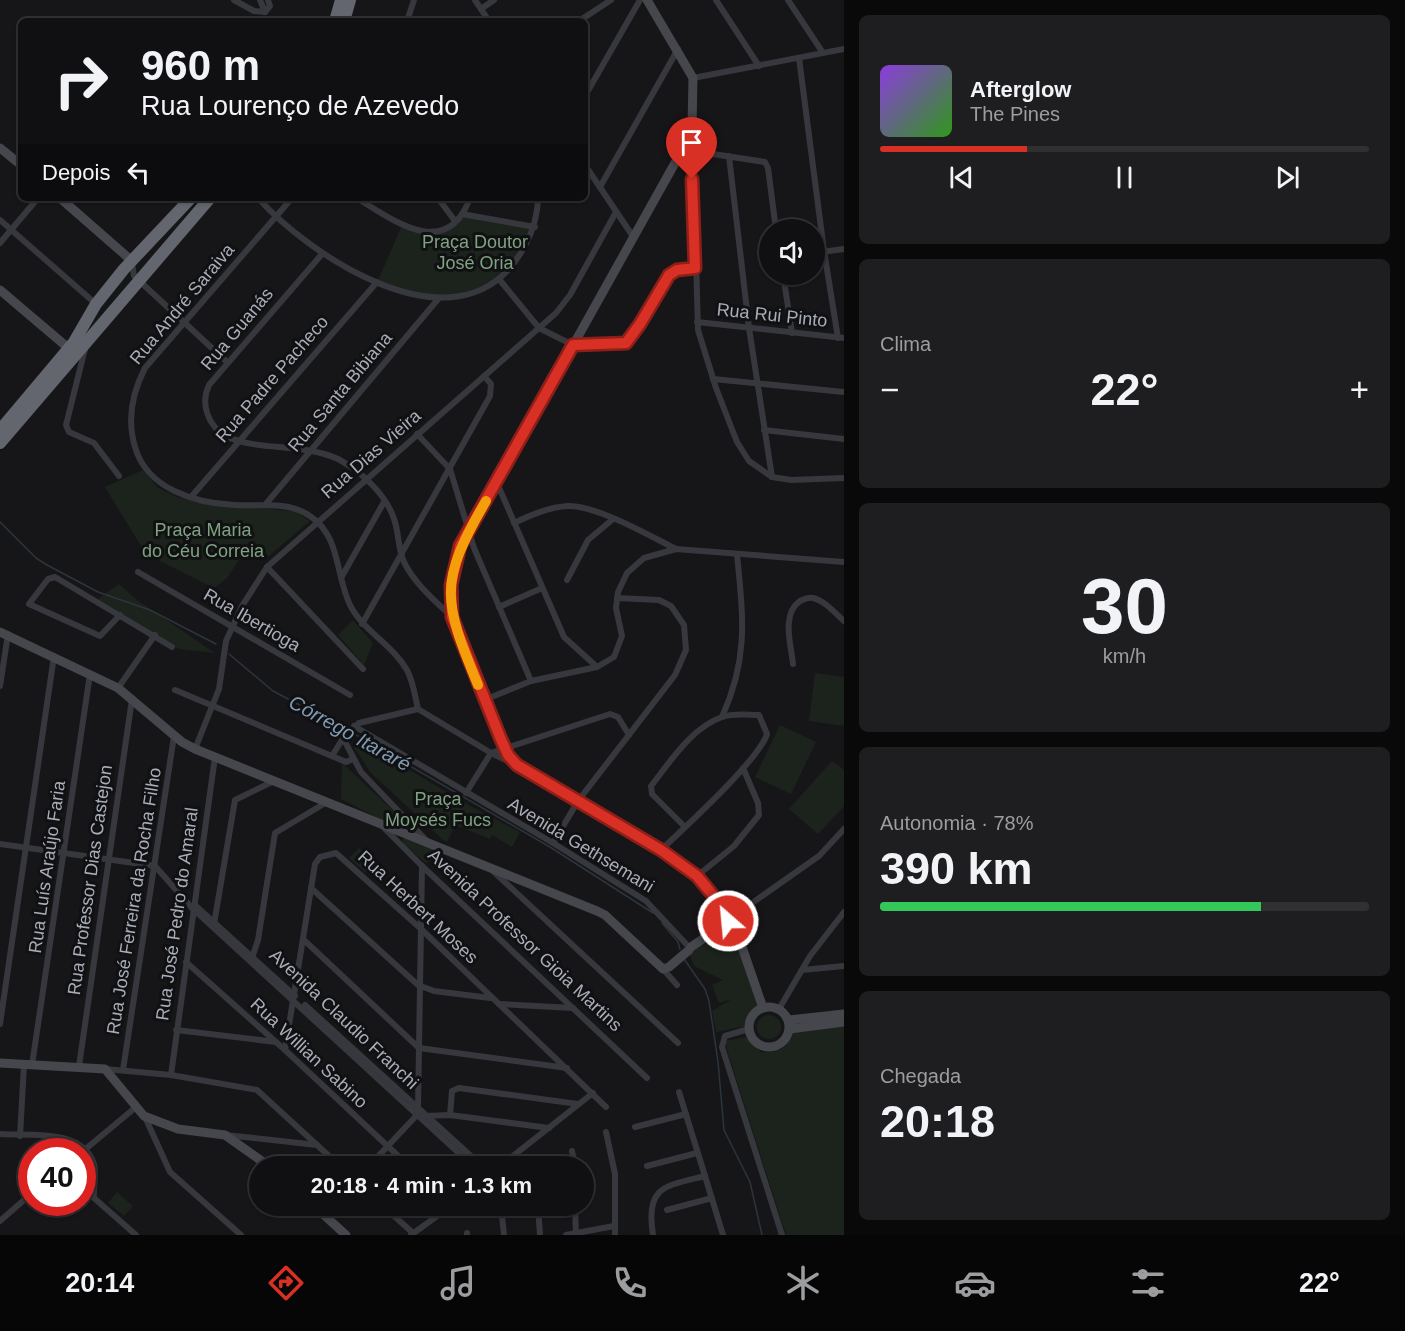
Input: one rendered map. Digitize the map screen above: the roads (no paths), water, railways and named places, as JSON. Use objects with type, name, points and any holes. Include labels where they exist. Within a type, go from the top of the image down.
[{"type":"highway","points":[[336,18],[341,0]]},
{"type":"highway","points":[[345,18],[350,0]]},
{"type":"highway","points":[[0,443],[77,352],[132,272],[189,201]]},
{"type":"highway","points":[[0,430],[77,352],[96,304],[207,201]]},
{"type":"street","points":[[234,0],[254,11],[265,12]]},
{"type":"street","points":[[260,0],[265,12]]},
{"type":"street","points":[[408,18],[414,0]]},
{"type":"street","points":[[475,0],[487,18]]},
{"type":"street","points":[[481,9],[494,0]]},
{"type":"street","points":[[584,18],[611,0]]},
{"type":"street","points":[[588,91],[640,0]]},
{"type":"street","points":[[646,0],[678,49],[693,78],[690,148],[697,322],[713,379],[744,455],[772,477],[791,480],[844,478]]},
{"type":"street","points":[[716,0],[759,66]]},
{"type":"street","points":[[788,0],[824,53]]},
{"type":"street","points":[[265,12],[270,2]]},
{"type":"street","points":[[409,13],[412,18]]},
{"type":"street","points":[[600,187],[678,49]]},
{"type":"street","points":[[693,78],[844,49]]},
{"type":"street","points":[[799,58],[820,219]]},
{"type":"street","points":[[0,148],[18,163]]},
{"type":"street","points":[[690,148],[700,152],[761,160],[767,164],[774,219]]},
{"type":"street","points":[[517,765],[504,747],[452,617],[453,572],[468,531],[680,157],[690,148]]},
{"type":"street","points":[[729,156],[749,328],[772,477]]},
{"type":"street","points":[[588,169],[634,238]]},
{"type":"street","points":[[0,243],[35,201]]},
{"type":"street","points":[[63,201],[132,272],[227,362]]},
{"type":"street","points":[[261,201],[275,217],[322,254],[377,282],[439,298],[472,293],[499,279],[515,262],[535,227],[538,201]]},
{"type":"street","name":"Rua André Saraiva","points":[[289,201],[157,352],[138,381],[132,404],[132,434],[141,462],[150,475],[173,492],[234,506],[265,505],[298,509],[317,521]]},
{"type":"street","points":[[362,201],[421,233],[444,230],[462,214],[468,201]]},
{"type":"street","points":[[440,201],[455,220]]},
{"type":"street","name":"Rua Dias Vieira","points":[[195,749],[219,689],[224,652],[233,626],[247,597],[267,567],[365,478],[539,327],[566,300],[616,212]]},
{"type":"street","points":[[462,214],[535,227]]},
{"type":"street","points":[[0,220],[96,304]]},
{"type":"street","points":[[825,251],[844,249]]},
{"type":"street","name":"Rua Guanás","points":[[322,254],[227,362],[206,393],[206,409],[210,420],[219,431],[238,440],[311,450],[336,459],[365,478],[384,502],[395,521],[401,555],[411,574],[452,617]]},
{"type":"street","points":[[825,256],[841,338]]},
{"type":"street","points":[[499,279],[539,327],[573,345],[626,343],[669,275],[677,270],[695,268]]},
{"type":"street","name":"Rua Padre Pacheco","points":[[191,497],[377,282]]},
{"type":"street","points":[[785,285],[792,333]]},
{"type":"street","points":[[0,290],[77,352],[66,425],[72,434],[94,443],[119,476]]},
{"type":"street","name":"Rua Santa Bibiana","points":[[265,505],[439,298]]},
{"type":"street","name":"Rua Rui Pinto","points":[[697,322],[841,338]]},
{"type":"street","points":[[362,624],[490,396],[491,384],[484,376]]},
{"type":"street","points":[[713,379],[844,392]]},
{"type":"street","points":[[764,430],[844,439]]},
{"type":"street","points":[[417,434],[450,469],[468,531],[531,681]]},
{"type":"street","points":[[497,483],[564,637],[597,667]]},
{"type":"street","points":[[341,578],[384,502]]},
{"type":"street","points":[[514,523],[537,513],[569,506],[590,509],[676,549]]},
{"type":"street","points":[[567,580],[588,540],[613,519]]},
{"type":"street","points":[[317,521],[331,539],[349,603],[362,624],[404,665],[418,709],[490,753],[517,765],[661,850],[697,876],[730,920],[763,1008]]},
{"type":"street","points":[[484,700],[531,681],[597,667],[614,657],[621,644],[622,636],[616,608],[621,582],[633,566],[644,558],[676,549],[844,562]]},
{"type":"street","points":[[685,827],[652,794],[651,786],[687,742],[722,717],[739,675],[743,645],[737,554]]},
{"type":"street","points":[[267,567],[363,669]]},
{"type":"street","name":"Rua Ibertioga","points":[[138,573],[350,695]]},
{"type":"street","points":[[120,615],[100,636],[29,604],[48,579],[55,577],[155,635],[172,646]]},
{"type":"street","points":[[499,607],[542,588]]},
{"type":"street","points":[[793,664],[789,615],[794,606],[808,597],[815,598],[844,621]]},
{"type":"street","points":[[553,843],[578,801],[683,661],[687,632],[681,616],[671,606],[659,600],[617,598]]},
{"type":"street","points":[[0,686],[4,633],[118,688],[174,735],[195,749],[605,915],[677,985]]},
{"type":"street","points":[[118,688],[155,635]]},
{"type":"street","points":[[0,1024],[24,847],[54,656]]},
{"type":"street","name":"Rua Luís Araújo Faria","points":[[20,1136],[28,1065],[64,853],[90,674]]},
{"type":"street","points":[[175,690],[346,762],[353,759]]},
{"type":"street","name":"Rua Professor Dias Castejon","points":[[79,1066],[132,699]]},
{"type":"street","points":[[332,756],[352,727],[418,709]]},
{"type":"street","points":[[466,793],[490,753],[504,747],[610,714],[618,717],[629,735]]},
{"type":"street","points":[[661,850],[743,768],[765,741],[766,727],[759,715],[722,717]]},
{"type":"street","name":"Avenida Gethsemani","points":[[352,727],[553,843],[646,901],[691,948]]},
{"type":"street","name":"Rua José Ferreira da Rocha Filho","points":[[123,1071],[174,735]]},
{"type":"street","name":"Avenida Professor Gioia Martins","points":[[343,739],[353,759],[409,837],[422,866],[647,1078]]},
{"type":"street","name":"Rua José Pedro do Amaral","points":[[171,1075],[192,906],[215,757]]},
{"type":"street","points":[[697,876],[734,846],[759,815],[758,803],[743,768]]},
{"type":"street","points":[[214,924],[235,800],[274,781]]},
{"type":"street","points":[[252,958],[275,833],[328,801]]},
{"type":"street","points":[[663,969],[819,856],[844,829]]},
{"type":"street","points":[[0,844],[155,866]]},
{"type":"street","name":"Rua Herbert Moses","points":[[285,1050],[317,859],[339,853],[606,1107]]},
{"type":"street","name":"Avenida Claudio Franchi","points":[[155,866],[192,906],[252,958],[463,1156]]},
{"type":"street","points":[[378,1156],[420,1114],[418,986],[422,866]]},
{"type":"street","points":[[489,868],[678,1043]]},
{"type":"street","points":[[311,888],[418,986],[492,998]]},
{"type":"street","points":[[779,1009],[819,941],[844,912]]},
{"type":"street","points":[[303,940],[420,1048],[567,1068]]},
{"type":"street","name":"Rua Willian Sabino","points":[[186,962],[285,1050],[398,1156]]},
{"type":"street","points":[[801,970],[844,966]]},
{"type":"street","points":[[499,1004],[573,1008]]},
{"type":"street","points":[[779,1009],[763,1008],[753,1016],[749,1029],[756,1042],[770,1047],[783,1042],[789,1024]]},
{"type":"street","points":[[779,1009],[789,1024]]},
{"type":"street","points":[[789,1024],[844,1014]]},
{"type":"street","points":[[789,1024],[844,1022]]},
{"type":"street","points":[[749,1029],[725,1036],[722,1047],[782,1235]]},
{"type":"street","points":[[176,1030],[276,1042]]},
{"type":"street","points":[[0,1063],[79,1066],[171,1075],[257,1090],[329,1156]]},
{"type":"street","points":[[105,1069],[144,1116],[170,1172],[241,1235]]},
{"type":"street","points":[[450,1115],[450,1096],[452,1091],[459,1088],[578,1104]]},
{"type":"street","points":[[679,1092],[721,1235]]},
{"type":"street","points":[[513,1156],[593,1093]]},
{"type":"street","points":[[96,1140],[136,1107]]},
{"type":"street","points":[[420,1114],[450,1115],[549,1128]]},
{"type":"street","name":"Avenida Claudio Franchi","points":[[420,1114],[470,1156]]},
{"type":"street","points":[[635,1128],[686,1114]]},
{"type":"street","points":[[144,1116],[178,1129],[317,1145]]},
{"type":"street","points":[[606,1132],[615,1174],[615,1235]]},
{"type":"street","points":[[0,1134],[53,1138]]},
{"type":"street","points":[[225,1135],[255,1156]]},
{"type":"street","points":[[572,1151],[573,1156]]},
{"type":"street","points":[[647,1166],[697,1153]]},
{"type":"street","points":[[653,1235],[651,1209],[655,1196],[662,1188],[672,1183],[705,1176]]},
{"type":"street","points":[[667,1210],[712,1198]]},
{"type":"street","points":[[96,1201],[136,1235]]},
{"type":"street","points":[[0,1221],[18,1205]]},
{"type":"street","points":[[325,1216],[346,1235]]},
{"type":"street","points":[[393,1216],[412,1234],[437,1216]]},
{"type":"street","points":[[502,1216],[504,1235]]},
{"type":"street","points":[[539,1216],[540,1235]]},
{"type":"street","points":[[575,1216],[576,1234]]},
{"type":"street","points":[[566,1235],[614,1226]]},
{"type":"waterway","name":"Córrego Itararé","points":[[0,522],[36,558],[47,565],[98,592],[150,610],[216,644]]},
{"type":"waterway","name":"Córrego Itararé","points":[[229,654],[273,691],[347,730]]},
{"type":"waterway","name":"Córrego Itararé","points":[[351,732],[550,847],[653,913]]},
{"type":"waterway","name":"Córrego Itararé","points":[[662,923],[678,942],[680,949]]},
{"type":"waterway","name":"Córrego Itararé","points":[[684,959],[705,989],[709,1001],[718,1062],[724,1130],[750,1182],[762,1235]]},
{"type":"park label","name":"Praça Doutor José Oria","points":[[475,252]]},
{"type":"park label","name":"Praça Maria do Céu Correia","points":[[203,540]]},
{"type":"park label","name":"Praça Moysés Fucs","points":[[438,809]]}]
